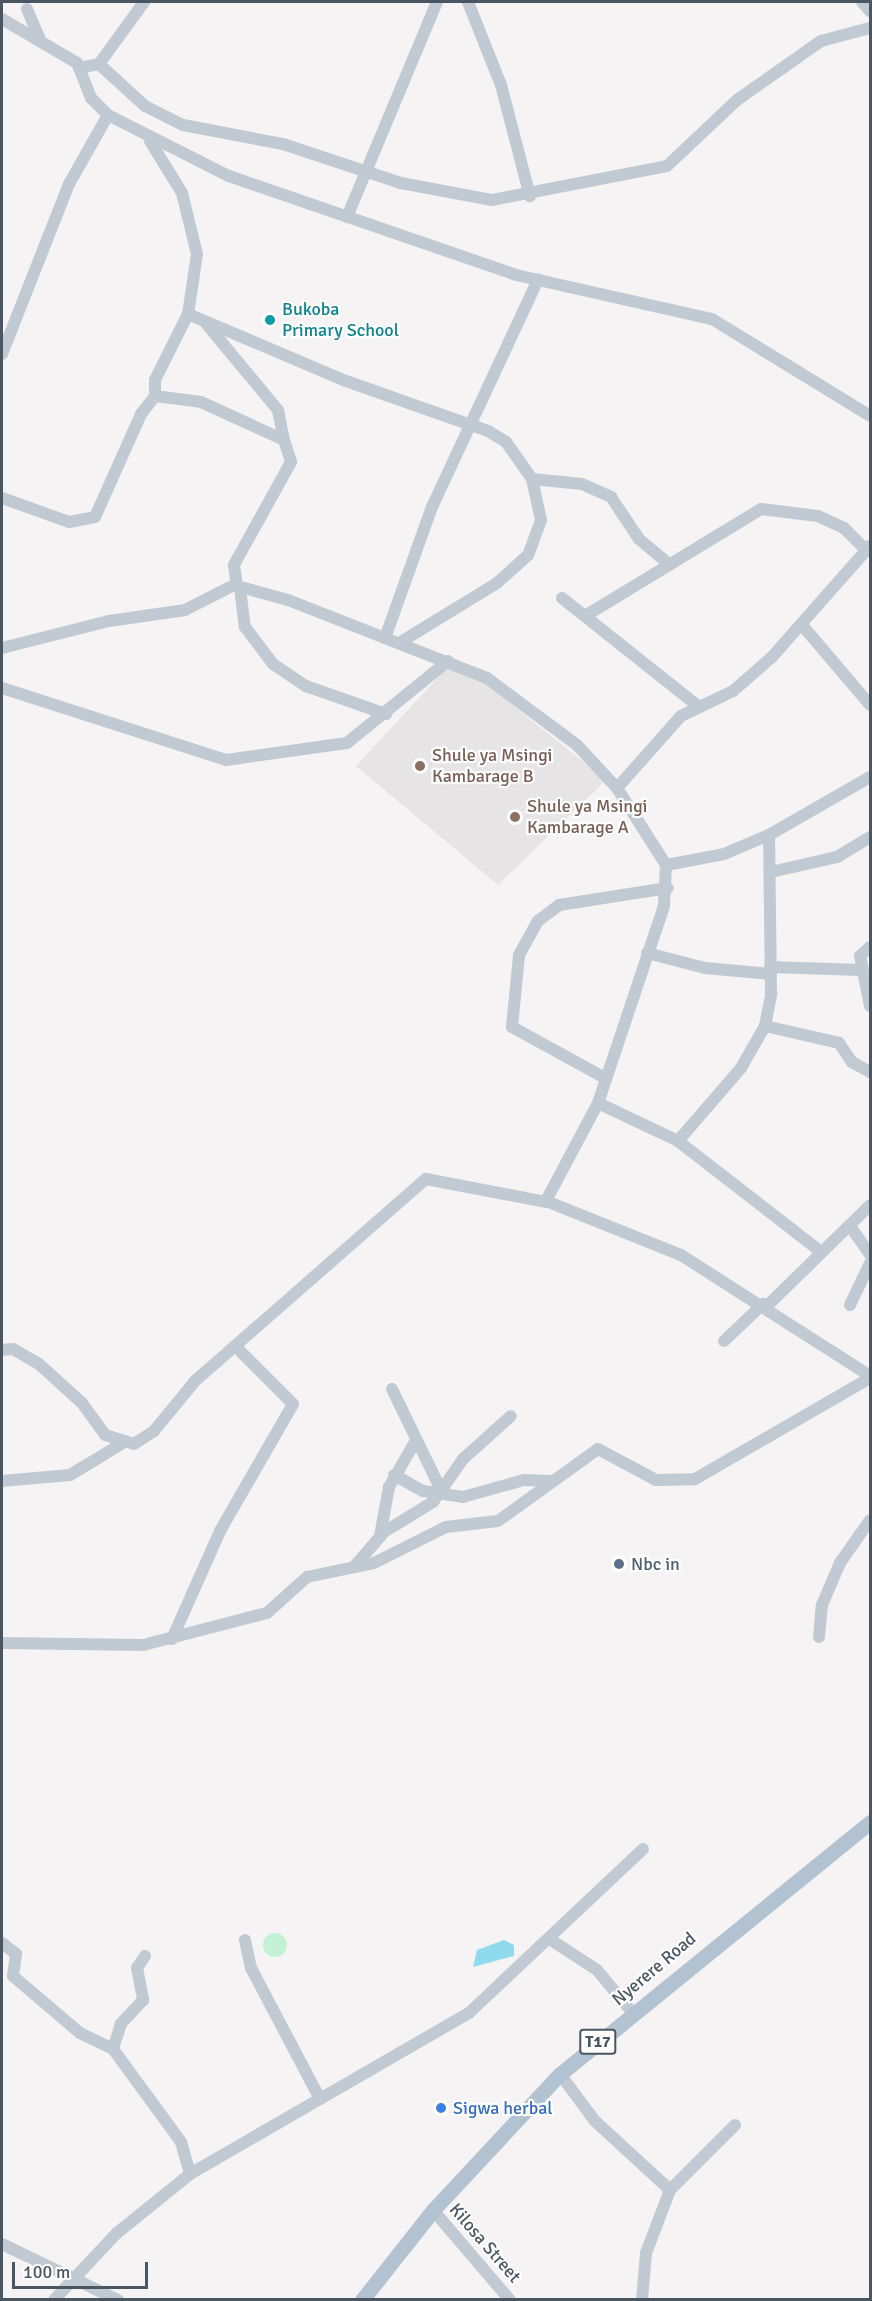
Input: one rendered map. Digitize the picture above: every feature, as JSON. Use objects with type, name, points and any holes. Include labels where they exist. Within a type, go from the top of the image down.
[{"type":"main road","name":"Nyerere Road","points":[[362,2300],[433,2210],[560,2074],[632,2012],[870,1822]]},
{"type":"street","points":[[79,68],[99,64],[144,2]]},
{"type":"street","points":[[347,217],[437,2]]},
{"type":"street","points":[[468,2],[501,85],[530,196]]},
{"type":"street","points":[[862,2],[870,10]]},
{"type":"street","points":[[19,28],[29,5]]},
{"type":"street","points":[[29,5],[40,39]]},
{"type":"street","points":[[2,19],[40,39],[79,68],[91,98],[108,115],[149,140],[229,176],[538,280],[712,319],[870,416]]},
{"type":"street","points":[[99,64],[121,89],[165,118],[304,149],[366,172],[462,197],[530,196],[667,166],[729,107],[821,41],[870,28]]},
{"type":"street","points":[[2,354],[69,184],[108,115]]},
{"type":"street","points":[[2,498],[69,522],[95,517],[141,414],[155,396],[155,380],[188,314],[197,282],[191,222],[182,193],[149,140]]},
{"type":"street","points":[[385,638],[413,553],[470,423],[538,280]]},
{"type":"street","points":[[188,314],[346,381],[470,423],[506,442],[532,479],[541,520],[528,555],[497,583],[399,643]]},
{"type":"street","points":[[204,320],[278,410],[291,462],[234,565],[245,627],[278,668],[306,686],[386,714]]},
{"type":"street","points":[[155,396],[201,402],[284,440]]},
{"type":"street","points":[[532,479],[582,484],[611,497],[639,539],[668,563]]},
{"type":"street","points":[[585,616],[668,563],[770,507],[835,524],[868,548],[802,625],[747,681],[698,705],[663,733],[617,788]]},
{"type":"street","points":[[3,644],[109,621],[185,610],[238,586],[399,643],[486,678],[552,723],[617,788],[666,865],[668,888],[598,1103],[547,1202]]},
{"type":"street","points":[[562,598],[698,705]]},
{"type":"street","points":[[802,625],[870,705]]},
{"type":"street","points":[[2,688],[226,760],[327,749],[347,743],[448,662]]},
{"type":"street","points":[[666,865],[724,854],[769,835],[870,777]]},
{"type":"street","points":[[678,1141],[741,1068],[765,1026],[770,970],[769,835]]},
{"type":"street","points":[[771,872],[837,857],[870,837]]},
{"type":"street","points":[[606,1078],[512,1027],[519,955],[538,921],[559,905],[668,888]]},
{"type":"street","points":[[870,947],[861,956],[861,970],[870,1006]]},
{"type":"street","points":[[647,953],[705,968],[861,970]]},
{"type":"street","points":[[765,1026],[839,1043],[852,1062],[870,1072]]},
{"type":"street","points":[[598,1103],[678,1141],[820,1251]]},
{"type":"street","points":[[2,1643],[74,1646],[172,1639],[267,1613],[308,1577],[354,1567],[446,1527],[498,1521],[598,1449],[656,1480],[695,1479],[870,1376],[765,1305],[636,1233],[547,1202],[426,1179],[176,1399],[144,1440],[123,1443],[99,1430],[82,1403],[39,1364],[3,1348]]},
{"type":"street","points":[[724,1341],[850,1226],[870,1204]]},
{"type":"street","points":[[850,1226],[870,1255]]},
{"type":"street","points":[[850,1305],[870,1263]]},
{"type":"street","points":[[172,1639],[220,1531],[294,1404],[235,1346]]},
{"type":"street","points":[[392,1389],[407,1412],[415,1442],[440,1492]]},
{"type":"street","points":[[354,1567],[380,1536],[440,1492],[463,1459],[511,1416]]},
{"type":"street","points":[[380,1536],[394,1475],[415,1442]]},
{"type":"street","points":[[2,1481],[70,1475],[114,1453],[123,1443]]},
{"type":"street","points":[[394,1475],[440,1492],[471,1497],[517,1482],[551,1481]]},
{"type":"street","points":[[819,1636],[822,1605],[840,1563],[870,1520]]},
{"type":"street","points":[[54,2300],[73,2278],[190,2174],[469,2013],[551,1940],[643,1850]]},
{"type":"street","points":[[245,1940],[251,1968],[320,2099]]},
{"type":"street","points":[[551,1940],[597,1970],[632,2012]]},
{"type":"street","points":[[2,1943],[16,1954],[13,1976],[80,2032],[113,2049],[181,2142],[190,2174]]},
{"type":"street","points":[[113,2049],[116,2032],[143,2000],[137,1968],[145,1956]]},
{"type":"street","points":[[560,2074],[595,2121],[670,2190]]},
{"type":"street","points":[[642,2300],[646,2253],[670,2190],[735,2125]]},
{"type":"street","name":"Kilosa Street","points":[[433,2210],[510,2300]]},
{"type":"street","points":[[2,2244],[118,2300]]},
{"type":"shaded area","points":[[455,659],[606,780],[498,885],[356,766]]},
{"type":"green space","points":[[275,1933],[284,1936],[287,1945],[284,1954],[275,1957],[266,1954],[263,1945],[266,1936]]},
{"type":"water","points":[[504,1940],[514,1945],[514,1956],[473,1967],[477,1950]]},
{"type":"place","name":"Bukoba Primary School","points":[[270,320]]},
{"type":"place","name":"Shule ya Msingi Kambarage B","points":[[420,766]]},
{"type":"place","name":"Shule ya Msingi Kambarage A","points":[[515,817]]},
{"type":"place","name":"Nbc in","points":[[619,1564]]},
{"type":"place","name":"Sigwa herbal","points":[[441,2108]]}]
